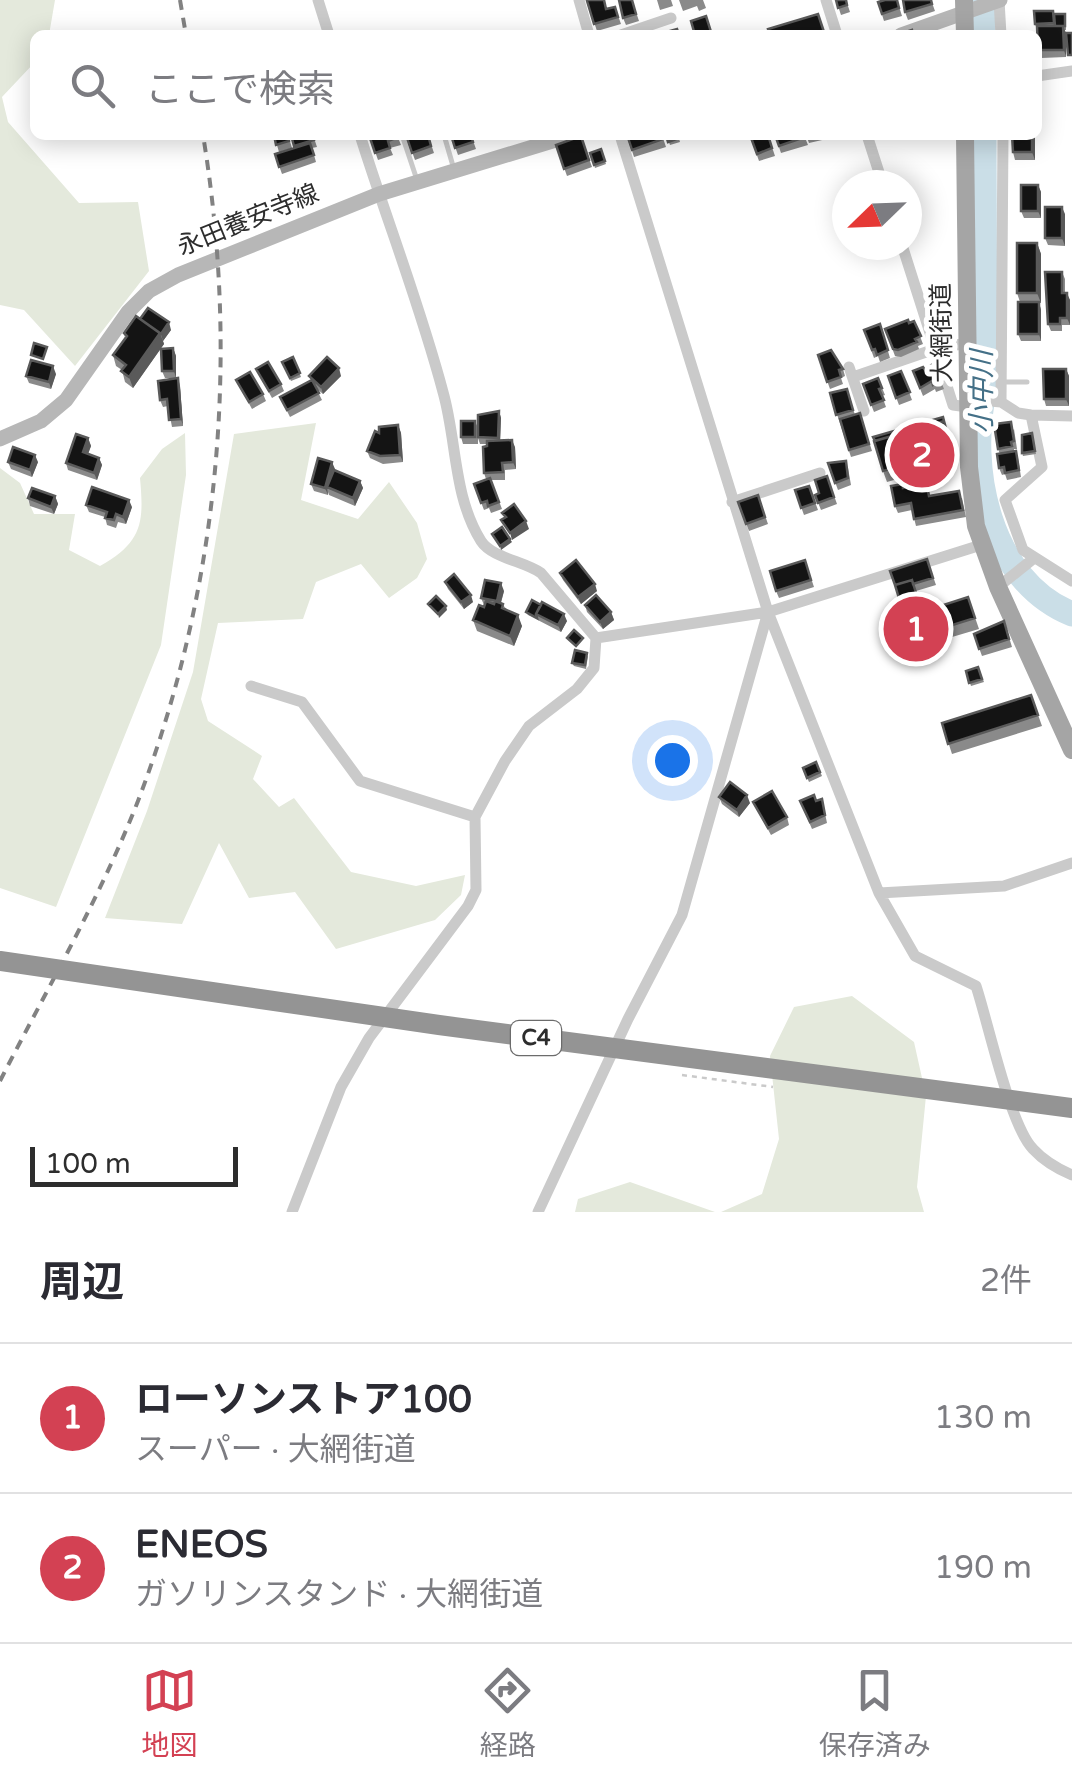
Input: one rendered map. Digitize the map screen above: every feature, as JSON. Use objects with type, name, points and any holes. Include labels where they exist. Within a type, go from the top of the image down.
[{"type":"highway","name":"C4","points":[[0,960],[459,1028],[1072,1108]]},
{"type":"main road","name":"大網街道","points":[[966,140],[972,498],[981,545],[1072,750]]},
{"type":"street","points":[[318,0],[327,30]]},
{"type":"street","points":[[579,0],[588,30]]},
{"type":"street","points":[[826,0],[835,30]]},
{"type":"street","points":[[912,30],[964,6],[1000,0],[1001,30]]},
{"type":"street","points":[[635,30],[671,18]]},
{"type":"street","points":[[1042,75],[1072,71]]},
{"type":"street","points":[[292,1212],[341,1088],[476,890],[475,817],[504,761],[530,726],[577,690],[594,668],[596,638],[541,573],[482,542],[461,492],[445,397],[429,343],[362,140]]},
{"type":"street","name":"永田養安寺線","points":[[0,440],[41,421],[66,400],[128,312],[149,291],[178,275],[379,194],[556,140]]},
{"type":"street","points":[[622,140],[768,612],[880,893],[915,956],[976,986],[1013,1110],[1030,1147],[1072,1176]]},
{"type":"street","points":[[869,140],[878,170]]},
{"type":"street","points":[[1001,402],[1002,140]]},
{"type":"street","points":[[907,260],[953,405],[1001,402],[1018,413],[1072,416]]},
{"type":"street","points":[[864,411],[851,372],[967,343]]},
{"type":"street","points":[[1031,415],[1042,467],[1004,500],[1018,542],[1033,559],[1072,581]]},
{"type":"street","points":[[732,502],[820,473]]},
{"type":"street","points":[[596,638],[768,612],[981,545]]},
{"type":"street","points":[[998,587],[1033,559]]},
{"type":"street","points":[[538,1212],[614,1048],[682,915],[768,612]]},
{"type":"street","points":[[251,686],[302,702],[360,781],[475,817]]},
{"type":"street","points":[[880,893],[1004,886],[1072,863]]},
{"type":"lane","points":[[404,140],[417,182]]},
{"type":"lane","points":[[446,140],[455,171]]},
{"type":"lane","points":[[1001,382],[1027,382]]},
{"type":"shaded area","points":[[0,0],[55,0],[50,30],[30,30],[30,67],[2,97],[8,122],[79,203],[138,202],[149,271],[75,366],[24,310],[0,305]]},
{"type":"shaded area","points":[[316,423],[301,500],[358,519],[389,482],[417,523],[427,559],[417,578],[389,598],[361,564],[316,582],[303,619],[218,623],[201,699],[208,721],[262,756],[253,779],[279,807],[294,798],[351,872],[416,886],[465,875],[461,895],[435,920],[336,949],[295,892],[249,898],[219,843],[182,924],[105,918],[147,811],[193,672],[234,434]]},
{"type":"shaded area","points":[[185,433],[186,475],[161,645],[56,907],[0,888],[0,468],[20,483],[34,514],[75,514],[69,550],[100,566],[125,548],[138,530],[140,478],[162,449]]},
{"type":"shaded area","points":[[852,996],[914,1042],[926,1096],[917,1187],[924,1212],[721,1212],[762,1194],[779,1139],[770,1056],[794,1007]]},
{"type":"shaded area","points":[[630,1182],[715,1212],[575,1212],[578,1199]]},
{"type":"building","points":[[589,0],[604,0],[606,9],[615,7],[618,17],[594,24]]},
{"type":"building","points":[[619,0],[632,0],[636,14],[623,18]]},
{"type":"building","points":[[836,0],[846,0],[847,5],[838,8]]},
{"type":"building","points":[[897,0],[899,8],[882,14],[878,2]]},
{"type":"building","points":[[903,0],[931,0],[932,4],[905,12]]},
{"type":"building","points":[[1034,11],[1053,11],[1054,23],[1035,24]]},
{"type":"building","points":[[818,14],[823,30],[768,30]]},
{"type":"building","points":[[1054,14],[1065,14],[1065,26],[1055,26]]},
{"type":"building","points":[[706,16],[710,30],[694,30],[691,21]]},
{"type":"building","points":[[1037,26],[1063,26],[1064,50],[1042,50],[1042,30],[1037,30]]},
{"type":"building","points":[[1066,33],[1072,33],[1072,55],[1068,55]]},
{"type":"building","points":[[292,140],[314,140],[294,146]]},
{"type":"building","points":[[371,140],[390,140],[390,148],[375,153]]},
{"type":"building","points":[[408,140],[429,140],[431,146],[412,153]]},
{"type":"building","points":[[453,140],[472,140],[473,142],[455,148]]},
{"type":"building","points":[[582,140],[589,160],[564,169],[556,145]]},
{"type":"building","points":[[629,140],[660,140],[632,150]]},
{"type":"building","points":[[752,140],[770,140],[772,148],[757,154]]},
{"type":"building","points":[[1012,140],[1032,140],[1032,152],[1013,152]]},
{"type":"building","points":[[310,143],[314,155],[279,167],[275,154]]},
{"type":"building","points":[[601,149],[605,161],[594,165],[590,153]]},
{"type":"building","points":[[1021,185],[1038,185],[1038,211],[1021,211]]},
{"type":"building","points":[[1045,207],[1062,207],[1062,238],[1045,238]]},
{"type":"building","points":[[1017,243],[1037,243],[1037,293],[1017,293]]},
{"type":"building","points":[[1045,272],[1062,272],[1067,318],[1060,318],[1060,324],[1048,324]]},
{"type":"building","points":[[1018,302],[1039,302],[1039,334],[1018,334]]},
{"type":"building","points":[[148,308],[169,322],[161,334],[140,319]]},
{"type":"building","points":[[136,316],[160,333],[129,377],[121,371],[126,365],[113,355]]},
{"type":"building","points":[[914,321],[921,336],[915,339],[917,342],[893,349],[885,329]]},
{"type":"building","points":[[880,324],[888,350],[877,355],[864,330]]},
{"type":"building","points":[[34,343],[47,347],[43,359],[31,355]]},
{"type":"building","points":[[173,348],[174,371],[162,371],[161,349]]},
{"type":"building","points":[[831,350],[843,369],[839,370],[841,377],[827,382],[818,355]]},
{"type":"building","points":[[293,357],[300,373],[290,378],[282,362]]},
{"type":"building","points":[[327,357],[339,368],[321,387],[309,376]]},
{"type":"building","points":[[31,360],[53,366],[49,382],[26,376]]},
{"type":"building","points":[[268,362],[281,384],[269,391],[256,369]]},
{"type":"building","points":[[934,363],[942,381],[933,385],[932,381],[920,388],[913,371],[923,367],[925,370]]},
{"type":"building","points":[[1043,369],[1066,369],[1066,399],[1044,399]]},
{"type":"building","points":[[901,371],[910,392],[896,398],[888,376]]},
{"type":"building","points":[[250,372],[263,394],[249,402],[236,380]]},
{"type":"building","points":[[178,378],[181,419],[169,420],[167,399],[160,400],[158,381]]},
{"type":"building","points":[[878,378],[884,400],[871,405],[863,384]]},
{"type":"building","points":[[312,380],[319,393],[287,410],[280,397]]},
{"type":"building","points":[[847,389],[853,410],[836,415],[830,393]]},
{"type":"building","points":[[499,411],[498,438],[478,437],[478,415]]},
{"type":"building","points":[[860,413],[869,444],[849,450],[840,419]]},
{"type":"building","points":[[943,417],[944,421],[875,441],[873,437]]},
{"type":"building","points":[[461,421],[475,421],[475,437],[461,437]]},
{"type":"building","points":[[944,421],[952,451],[883,471],[874,441]]},
{"type":"building","points":[[1011,422],[1012,446],[998,449],[994,424]]},
{"type":"building","points":[[398,425],[400,455],[380,456],[367,451],[379,427]]},
{"type":"building","points":[[1032,433],[1035,451],[1022,453],[1022,435]]},
{"type":"building","points":[[76,434],[88,438],[83,452],[99,458],[94,473],[66,463]]},
{"type":"building","points":[[512,440],[513,462],[502,463],[503,472],[484,473],[483,447],[487,441]]},
{"type":"building","points":[[13,447],[35,455],[30,470],[8,462]]},
{"type":"building","points":[[1016,451],[1019,470],[1005,473],[1004,467],[999,468],[997,454]]},
{"type":"building","points":[[318,458],[332,462],[325,488],[311,484]]},
{"type":"building","points":[[846,461],[848,478],[835,483],[828,463]]},
{"type":"building","points":[[334,470],[360,481],[353,498],[327,487]]},
{"type":"building","points":[[827,476],[834,497],[818,503],[815,480]]},
{"type":"building","points":[[490,478],[499,502],[488,506],[487,501],[481,503],[474,484]]},
{"type":"building","points":[[925,478],[929,496],[959,491],[963,510],[914,519],[911,503],[895,506],[891,486],[908,487],[907,481]]},
{"type":"building","points":[[809,486],[815,503],[801,508],[795,490]]},
{"type":"building","points":[[92,487],[129,500],[123,517],[116,514],[114,520],[105,518],[107,512],[86,505]]},
{"type":"building","points":[[32,488],[55,496],[51,507],[28,498]]},
{"type":"building","points":[[758,495],[765,517],[746,524],[738,502]]},
{"type":"building","points":[[514,504],[526,521],[510,533],[501,520],[506,517],[502,513]]},
{"type":"building","points":[[502,527],[510,539],[500,546],[492,534]]},
{"type":"building","points":[[927,559],[933,578],[895,585],[890,571]]},
{"type":"building","points":[[576,560],[595,584],[578,597],[560,573]]},
{"type":"building","points":[[805,560],[811,580],[776,591],[770,571]]},
{"type":"building","points":[[454,574],[471,595],[461,602],[445,582]]},
{"type":"building","points":[[485,580],[501,583],[497,601],[481,598]]},
{"type":"building","points":[[912,580],[922,612],[968,597],[975,618],[911,638],[895,585]]},
{"type":"building","points":[[596,595],[611,612],[600,622],[585,605]]},
{"type":"building","points":[[436,596],[446,606],[438,614],[428,604]]},
{"type":"building","points":[[532,600],[541,605],[537,618],[526,612]]},
{"type":"building","points":[[486,601],[503,604],[502,608],[518,615],[510,636],[473,620],[479,605],[484,607]]},
{"type":"building","points":[[542,602],[564,614],[558,625],[536,614]]},
{"type":"building","points":[[1004,621],[1009,639],[979,649],[974,634]]},
{"type":"building","points":[[574,630],[583,638],[576,646],[567,638]]},
{"type":"building","points":[[575,650],[587,653],[585,665],[572,663]]},
{"type":"building","points":[[978,667],[982,679],[969,683],[966,671]]},
{"type":"building","points":[[1031,695],[1038,715],[948,744],[942,723]]},
{"type":"building","points":[[816,762],[820,772],[807,778],[803,768]]},
{"type":"building","points":[[730,782],[747,795],[737,810],[719,797]]},
{"type":"building","points":[[772,791],[787,817],[768,828],[753,802]]},
{"type":"building","points":[[814,795],[816,801],[822,799],[825,815],[810,822],[800,801]]},
{"type":"waterway","name":"小中川","points":[[983,0],[983,30]]},
{"type":"waterway","name":"小中川","points":[[984,140],[985,388],[979,452],[982,486],[1003,549],[1021,576],[1044,598],[1072,614]]},
{"type":"railway","points":[[180,0],[185,30]]},
{"type":"railway","points":[[0,1081],[123,837],[166,721],[188,639],[215,472],[220,388],[220,304],[204,140]]},
{"type":"place","name":"ENEOS","points":[[922,455]]},
{"type":"place","name":"ローソンストア100","points":[[916,629]]}]
